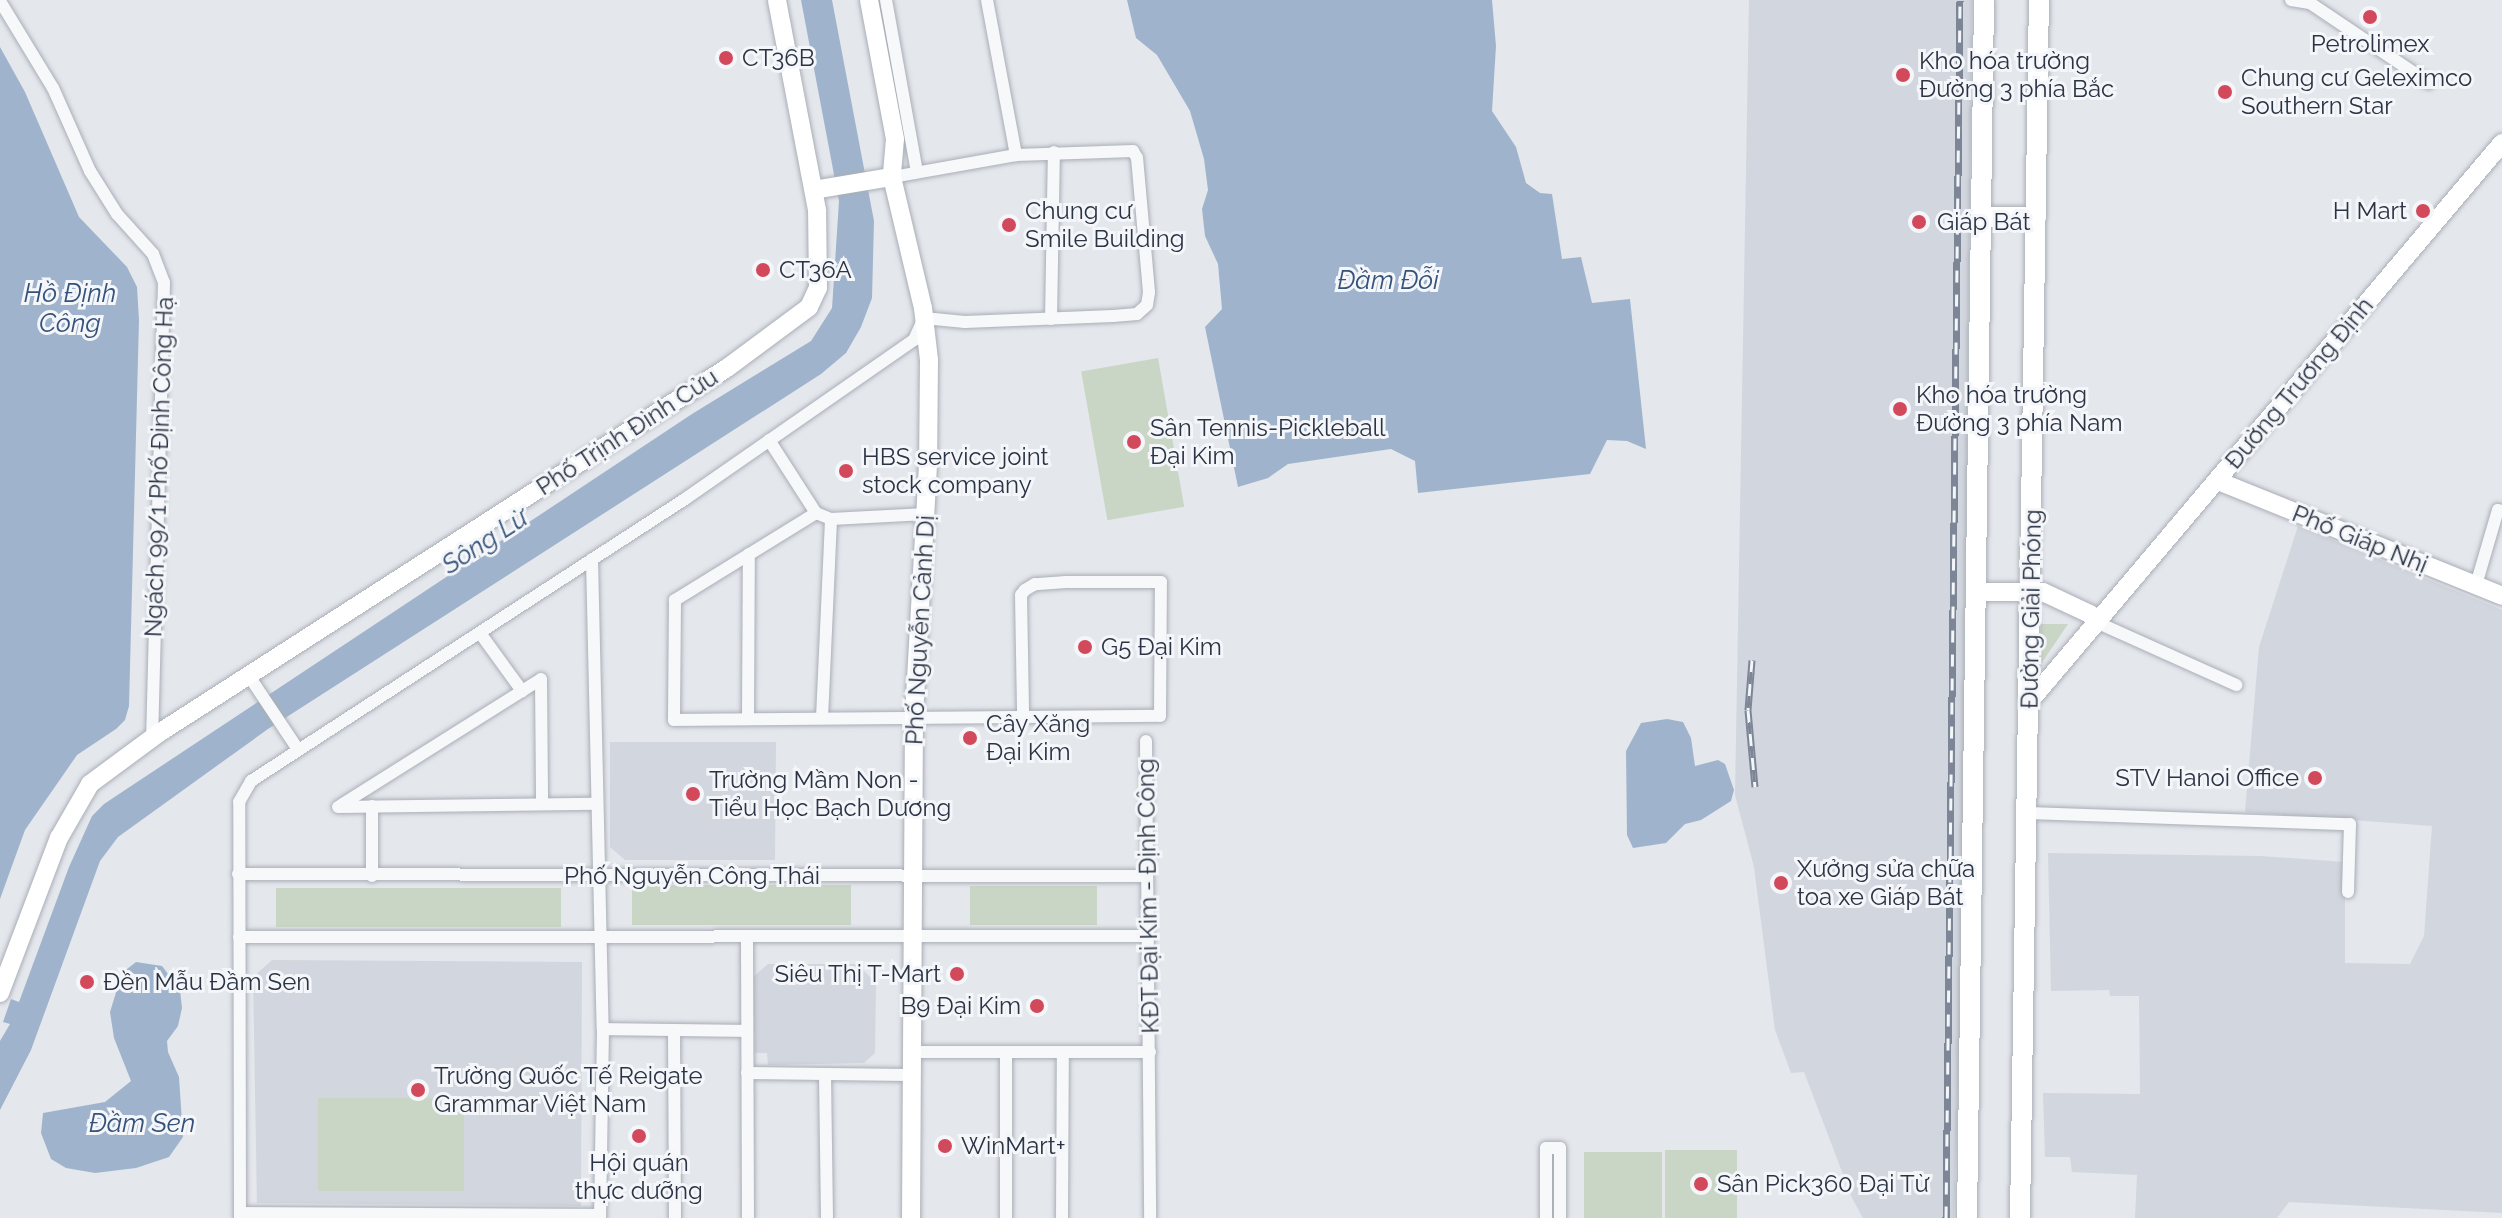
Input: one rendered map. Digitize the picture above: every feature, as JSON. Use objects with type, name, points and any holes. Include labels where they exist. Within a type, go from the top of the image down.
[{"type":"main road","name":"Phố Trịnh Đình Cửu","points":[[0,993],[68,817],[90,784],[152,739],[254,683],[727,368],[809,307],[818,288],[822,189],[777,0]]},
{"type":"main road","name":"Phố Nguyễn Cảnh Dị","points":[[869,0],[895,139],[884,178],[924,318],[929,360],[926,514],[914,717],[909,1075],[911,1218]]},
{"type":"main road","points":[[1967,1218],[1984,0]]},
{"type":"main road","name":"Đường Giải Phóng","points":[[2020,1218],[2039,0]]},
{"type":"main road","name":"Đường Trương Định","points":[[2030,701],[2502,143]]},
{"type":"main road","points":[[822,189],[884,178]]},
{"type":"main road","points":[[1981,217],[2036,217]]},
{"type":"main road","name":"Phố Giáp Nhị","points":[[2218,481],[2502,596]]},
{"type":"main road","points":[[1976,592],[2043,592],[2090,614],[2096,622]]},
{"type":"street","points":[[886,0],[917,172]]},
{"type":"street","points":[[987,0],[1016,155]]},
{"type":"street","points":[[2291,0],[2311,1],[2429,83]]},
{"type":"street","name":"Ngách 99/1 Phố Định Công Hạ","points":[[0,1],[53,88],[90,171],[117,214],[153,254],[164,283],[152,739]]},
{"type":"street","points":[[592,559],[597,876],[603,1029],[600,1217],[240,1216],[238,874],[239,802],[243,790],[297,748],[592,559],[914,340],[924,318],[965,322],[1137,314],[1147,305],[1149,292],[1137,158],[1133,151],[1016,155],[884,178]]},
{"type":"street","points":[[1051,319],[1054,152]]},
{"type":"street","points":[[769,440],[816,513],[831,519],[926,514]]},
{"type":"street","points":[[2476,585],[2498,510],[2502,511]]},
{"type":"street","points":[[816,513],[675,600],[674,720],[1160,716],[1161,582],[1050,583],[1035,584],[1025,590],[1021,595],[1023,715]]},
{"type":"street","points":[[822,718],[831,519]]},
{"type":"street","points":[[748,719],[749,554]]},
{"type":"street","points":[[2096,622],[2236,685]]},
{"type":"street","points":[[480,633],[522,691]]},
{"type":"street","points":[[542,804],[541,679],[338,807],[596,804]]},
{"type":"street","points":[[254,683],[297,748]]},
{"type":"street","name":"KĐT Đại Kim - Định Công","points":[[1146,741],[1150,1218]]},
{"type":"street","points":[[372,806],[372,876]]},
{"type":"street","points":[[2028,813],[2350,824],[2348,892]]},
{"type":"street","name":"Phố Nguyễn Công Thái","points":[[238,874],[1146,876]]},
{"type":"street","points":[[239,937],[1146,936]]},
{"type":"street","points":[[747,937],[748,1218]]},
{"type":"street","points":[[603,1029],[747,1031]]},
{"type":"street","points":[[674,1030],[675,1218]]},
{"type":"street","name":"KĐT Đại Kim - Định Công","points":[[910,1052],[1150,1052]]},
{"type":"street","points":[[1006,1052],[1006,1218]]},
{"type":"street","points":[[1062,1218],[1063,1052]]},
{"type":"street","points":[[747,1073],[909,1075]]},
{"type":"street","points":[[825,1075],[827,1218]]},
{"type":"street","points":[[1546,1218],[1546,1148],[1560,1148],[1560,1218]]},
{"type":"shaded area","points":[[1749,0],[1972,0],[1961,990],[1954,1218],[1863,1218],[1852,1198],[1804,1072],[1791,1073],[1775,1030],[1754,867],[1735,795]]},
{"type":"shaded area","points":[[2298,526],[2502,610],[2502,1213],[2289,1202],[2277,1218],[2135,1218],[2137,1175],[2072,1172],[2070,1157],[2045,1157],[2043,1093],[2140,1094],[2139,996],[2110,996],[2109,990],[2051,991],[2048,853],[2260,856],[2345,862],[2345,963],[2410,964],[2424,936],[2432,826],[2245,812],[2259,647]]},
{"type":"shaded area","name":"Trường Mầm Non - Tiểu Học Bạch Dương","points":[[610,742],[776,742],[775,860],[625,860],[610,847]]},
{"type":"shaded area","name":"Trường Quốc Tế Reigate Grammar Việt Nam","points":[[272,960],[582,962],[581,1206],[257,1203],[253,977]]},
{"type":"shaded area","points":[[768,964],[857,964],[876,983],[875,1053],[864,1063],[768,1065],[767,1053],[755,1053],[753,977]]},
{"type":"green space","name":"Sân Tennis-Pickleball Đại Kim","points":[[1158,358],[1184,507],[1107,520],[1081,372]]},
{"type":"green space","points":[[2041,624],[2068,624],[2039,667]]},
{"type":"green space","points":[[632,885],[851,885],[851,925],[632,925]]},
{"type":"green space","points":[[970,886],[1097,886],[1097,925],[970,925]]},
{"type":"green space","points":[[276,888],[561,888],[561,927],[276,927]]},
{"type":"green space","points":[[318,1098],[464,1098],[464,1191],[318,1191]]},
{"type":"green space","name":"Sân Pick360 Đại Từ","points":[[1665,1150],[1737,1150],[1737,1218],[1665,1218]]},
{"type":"green space","points":[[1584,1152],[1662,1152],[1662,1218],[1584,1218]]},
{"type":"water","points":[[801,0],[832,0],[874,221],[872,298],[861,327],[846,353],[821,374],[268,729],[118,837],[100,861],[31,1050],[0,1110],[0,1041],[10,1024],[3,1022],[11,999],[19,1002],[69,867],[92,816],[104,804],[692,414],[811,341],[832,308],[839,201]]},
{"type":"water","name":"Đầm Đỗi","points":[[1127,0],[1492,0],[1496,46],[1492,111],[1516,147],[1526,183],[1540,193],[1552,194],[1562,259],[1581,257],[1592,303],[1630,299],[1646,449],[1627,441],[1607,440],[1590,474],[1418,493],[1415,461],[1391,449],[1288,464],[1268,478],[1238,487],[1205,327],[1222,309],[1218,264],[1205,236],[1202,209],[1208,190],[1204,159],[1190,111],[1157,55],[1136,38]]},
{"type":"water","name":"Hồ Định Công","points":[[0,47],[25,92],[79,217],[127,267],[137,287],[139,320],[129,706],[125,720],[116,729],[77,755],[25,830],[0,899]]},
{"type":"water","points":[[1667,719],[1683,722],[1691,738],[1695,766],[1718,760],[1725,764],[1734,790],[1731,801],[1701,820],[1685,824],[1666,843],[1633,848],[1627,835],[1626,751],[1641,723]]},
{"type":"water","name":"Đầm Sen","points":[[136,962],[162,966],[180,990],[182,1008],[178,1026],[167,1041],[168,1052],[179,1077],[183,1137],[169,1157],[136,1168],[95,1173],[66,1168],[51,1159],[41,1133],[43,1113],[105,1102],[131,1081],[114,1038],[110,1012],[122,973]]},
{"type":"railway","points":[[1946,1218],[1960,0]]},
{"type":"railway","points":[[1752,660],[1748,710],[1755,787]]},
{"type":"place","name":"Petrolimex","points":[[2370,17]]},
{"type":"place","name":"CT36B","points":[[726,58]]},
{"type":"place","name":"Kho hóa trường Đường 3 phía Bắc","points":[[1903,75]]},
{"type":"place","name":"Chung cư Geleximco Southern Star","points":[[2225,92]]},
{"type":"place","name":"H Mart","points":[[2423,211]]},
{"type":"place","name":"Giáp Bát","points":[[1919,222]]},
{"type":"place","name":"Chung cư Smile Building","points":[[1009,225]]},
{"type":"place","name":"CT36A","points":[[763,270]]},
{"type":"place","name":"Kho hóa trường Đường 3 phía Nam","points":[[1900,409]]},
{"type":"place","name":"Sân Tennis-Pickleball Đại Kim","points":[[1134,442]]},
{"type":"place","name":"HBS service joint stock company","points":[[846,471]]},
{"type":"place","name":"G5 Đại Kim","points":[[1085,647]]},
{"type":"place","name":"Cây Xăng Đại Kim","points":[[970,738]]},
{"type":"place","name":"STV Hanoi Office","points":[[2315,778]]},
{"type":"place","name":"Trường Mầm Non - Tiểu Học Bạch Dương","points":[[693,794]]},
{"type":"place","name":"Xưởng sửa chữa toa xe Giáp Bát","points":[[1781,883]]},
{"type":"place","name":"Siêu Thị T-Mart","points":[[957,974]]},
{"type":"place","name":"Đền Mẫu Đầm Sen","points":[[87,982]]},
{"type":"place","name":"B9 Đại Kim","points":[[1037,1006]]},
{"type":"place","name":"Trường Quốc Tế Reigate Grammar Việt Nam","points":[[418,1090]]},
{"type":"place","name":"Hội quán thực dưỡng","points":[[639,1136]]},
{"type":"place","name":"WinMart+","points":[[945,1146]]},
{"type":"place","name":"Sân Pick360 Đại Từ","points":[[1701,1184]]},
{"type":"water label","name":"Sông Lừ","points":[[485,542]]}]
